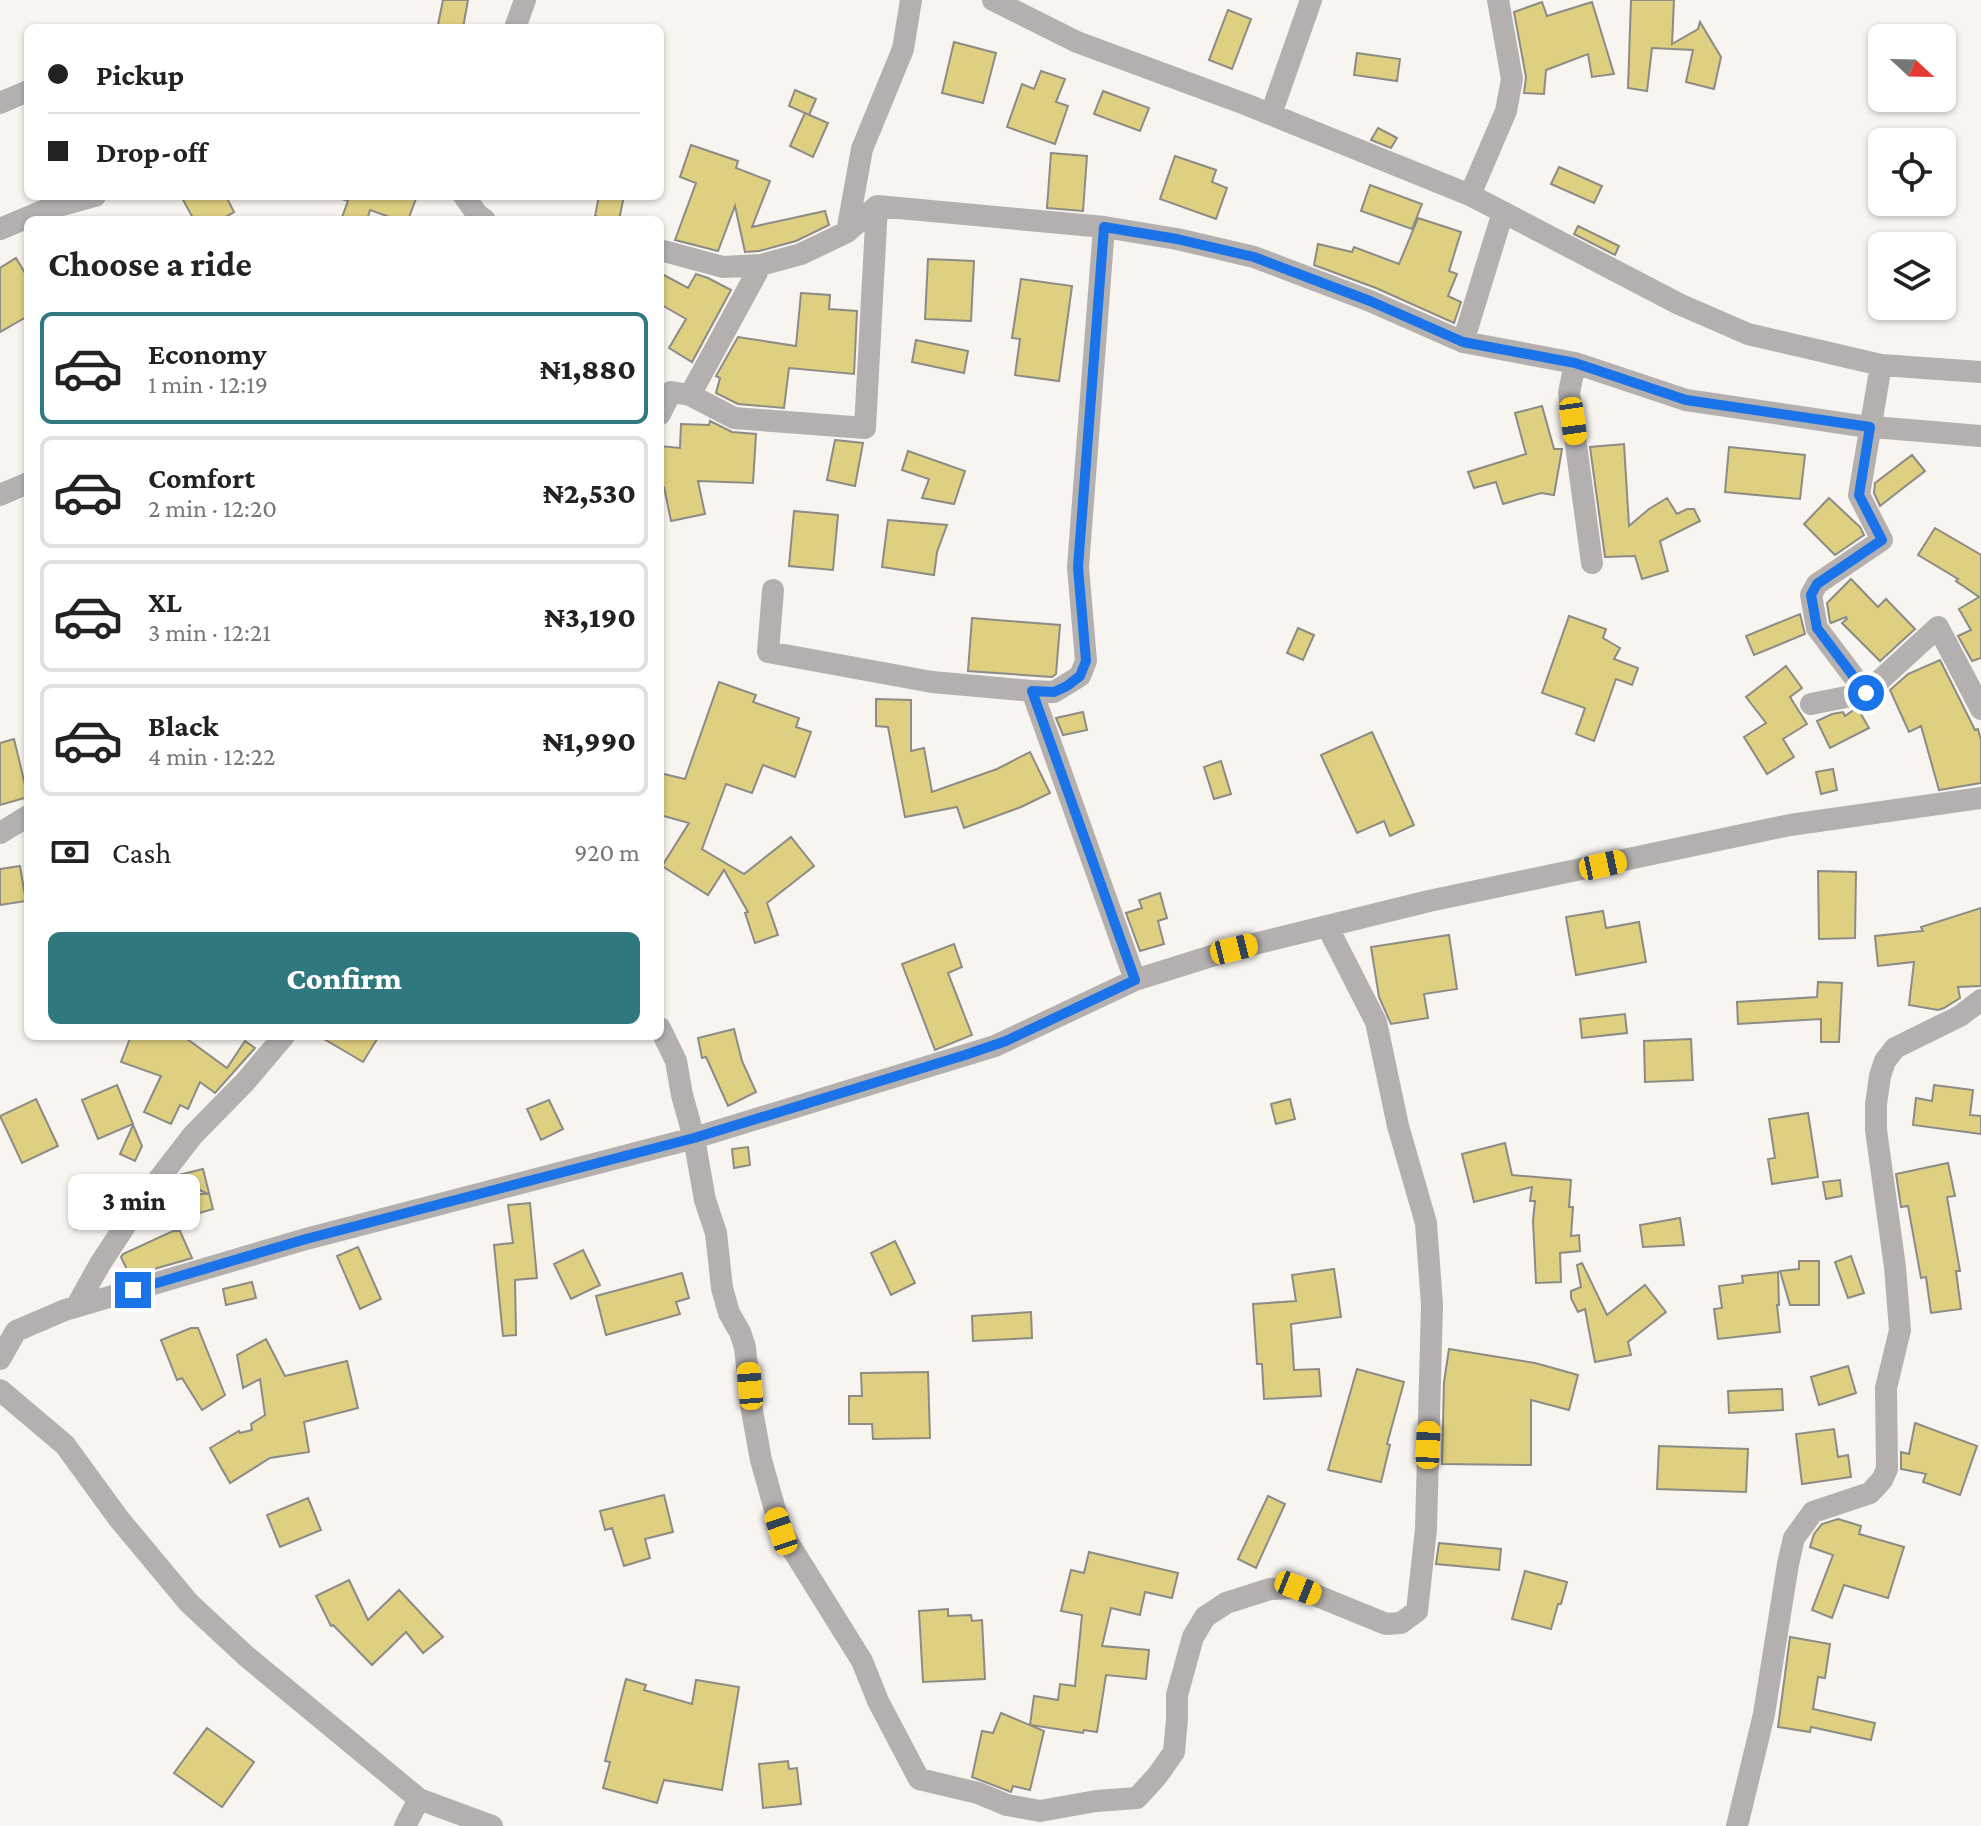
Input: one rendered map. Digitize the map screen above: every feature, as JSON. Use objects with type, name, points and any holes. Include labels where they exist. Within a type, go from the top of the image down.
[{"type":"street","points":[[516,24],[525,0]]},
{"type":"street","points":[[847,232],[862,149],[903,49],[911,0]]},
{"type":"street","points":[[1271,114],[1311,0]]},
{"type":"street","points":[[1470,195],[1506,111],[1512,79],[1498,0]]},
{"type":"street","points":[[1002,2],[1077,42],[1271,114],[1470,195],[1679,304],[1748,334],[1881,365],[1981,372]]},
{"type":"street","points":[[0,103],[24,93]]},
{"type":"street","points":[[31,216],[81,200]]},
{"type":"street","points":[[465,200],[480,216]]},
{"type":"street","points":[[664,406],[671,392],[690,395],[734,418],[865,428],[877,206]]},
{"type":"street","points":[[664,251],[723,267],[761,265],[801,254],[847,232],[877,206],[1104,227],[1177,239],[1254,257],[1370,301],[1463,342],[1575,363],[1686,400],[1870,427],[1981,436]]},
{"type":"street","points":[[1463,342],[1503,212]]},
{"type":"street","points":[[0,229],[24,219]]},
{"type":"street","points":[[773,590],[768,652],[932,682],[1032,691],[1054,692],[1080,676],[1086,661],[1078,567],[1104,227]]},
{"type":"street","points":[[690,395],[761,265]]},
{"type":"street","points":[[1575,363],[1569,393],[1592,563]]},
{"type":"street","points":[[1866,693],[1817,628],[1811,595],[1817,584],[1882,540],[1859,495],[1881,365]]},
{"type":"street","points":[[0,495],[24,485]]},
{"type":"street","points":[[1811,704],[1866,693],[1938,627],[1981,709]]},
{"type":"street","points":[[1032,691],[1135,980]]},
{"type":"street","points":[[0,1359],[16,1331],[76,1307],[306,1239],[694,1138],[995,1046],[1135,980],[1234,949],[1429,901],[1790,825],[1981,798]]},
{"type":"street","points":[[0,833],[24,818]]},
{"type":"street","points":[[664,1036],[676,1061],[705,1200],[716,1233],[722,1288],[729,1313],[745,1347],[761,1460],[781,1531],[862,1661],[878,1701],[919,1779],[978,1793],[1007,1805],[1040,1811],[1096,1801],[1137,1798],[1174,1752],[1177,1695],[1193,1637],[1205,1617],[1226,1603],[1270,1589],[1298,1588],[1386,1624],[1401,1623],[1417,1611],[1426,1529],[1432,1305],[1426,1223],[1398,1126],[1376,1022],[1327,926]]},
{"type":"street","points":[[1737,1826],[1764,1714],[1794,1538],[1813,1512],[1870,1493],[1887,1469],[1886,1388],[1900,1330],[1895,1267],[1876,1130],[1880,1076],[1885,1061],[1895,1048],[1960,1016],[1981,1000]]},
{"type":"street","points":[[76,1307],[138,1206],[193,1135],[281,1040]]},
{"type":"street","points":[[0,1390],[65,1445],[119,1519],[189,1603],[257,1665],[419,1799],[492,1826]]},
{"type":"street","points":[[405,1826],[419,1799]]},
{"type":"building","points":[[443,0],[468,0],[464,24],[438,24]]},
{"type":"building","points":[[1631,0],[1674,0],[1672,44],[1698,29],[1700,22],[1721,57],[1714,89],[1686,82],[1693,50],[1652,48],[1647,91],[1628,88]]},
{"type":"building","points":[[1542,2],[1547,16],[1592,2],[1614,74],[1592,77],[1588,54],[1546,70],[1544,94],[1524,93],[1526,77],[1514,12]]},
{"type":"building","points":[[1228,10],[1251,19],[1232,69],[1209,60]]},
{"type":"building","points":[[954,42],[996,53],[983,103],[942,93]]},
{"type":"building","points":[[1357,53],[1400,59],[1397,81],[1354,75]]},
{"type":"building","points":[[1041,71],[1065,79],[1056,102],[1068,106],[1055,144],[1007,127],[1022,84],[1034,89]]},
{"type":"building","points":[[795,90],[816,99],[809,115],[789,106]]},
{"type":"building","points":[[1103,91],[1149,108],[1140,131],[1094,114]]},
{"type":"building","points":[[805,113],[828,123],[813,157],[790,146]]},
{"type":"building","points":[[1378,128],[1397,138],[1391,148],[1371,140]]},
{"type":"building","points":[[691,145],[738,161],[736,168],[770,181],[752,227],[825,211],[829,225],[796,241],[745,252],[735,206],[718,251],[675,240],[696,183],[680,177]]},
{"type":"building","points":[[1051,153],[1087,156],[1083,211],[1047,208]]},
{"type":"building","points":[[1175,156],[1216,170],[1212,182],[1227,188],[1216,219],[1160,199]]},
{"type":"building","points":[[1559,167],[1602,186],[1594,203],[1551,184]]},
{"type":"building","points":[[1370,185],[1422,204],[1412,229],[1361,211]]},
{"type":"building","points":[[183,200],[228,200],[234,212],[227,216],[192,216]]},
{"type":"building","points":[[345,200],[416,200],[410,216],[387,216],[370,210],[368,216],[342,216],[348,201]]},
{"type":"building","points":[[598,200],[623,200],[620,216],[595,216]]},
{"type":"building","points":[[1418,218],[1461,232],[1449,271],[1457,274],[1448,296],[1461,302],[1454,323],[1376,288],[1314,265],[1318,244],[1352,252],[1354,247],[1399,264]]},
{"type":"building","points":[[1578,226],[1619,246],[1615,255],[1574,234]]},
{"type":"building","points":[[16,258],[24,271],[24,318],[0,332],[0,268]]},
{"type":"building","points":[[928,259],[974,261],[971,321],[925,319]]},
{"type":"building","points":[[696,274],[731,290],[692,362],[669,348],[686,319],[664,306],[664,275],[688,288]]},
{"type":"building","points":[[1021,279],[1072,286],[1059,381],[1015,375],[1020,339],[1012,338]]},
{"type":"building","points":[[801,293],[830,295],[829,309],[857,311],[854,374],[789,368],[784,408],[738,404],[716,393],[720,378],[716,376],[738,337],[796,346]]},
{"type":"building","points":[[916,340],[968,351],[964,373],[912,362]]},
{"type":"building","points":[[1542,406],[1554,449],[1562,449],[1554,495],[1541,493],[1503,504],[1496,482],[1474,488],[1468,472],[1526,454],[1515,413]]},
{"type":"building","points":[[710,421],[732,432],[756,434],[753,483],[698,481],[705,514],[671,521],[664,487],[664,446],[680,448],[681,424],[709,425]]},
{"type":"building","points":[[835,440],[863,443],[855,486],[827,480]]},
{"type":"building","points":[[1624,444],[1629,526],[1667,498],[1677,514],[1694,509],[1700,521],[1660,541],[1668,571],[1642,579],[1635,556],[1605,557],[1590,447]]},
{"type":"building","points":[[1729,447],[1805,455],[1800,499],[1725,492]]},
{"type":"building","points":[[908,451],[965,471],[954,504],[922,498],[929,479],[902,470]]},
{"type":"building","points":[[1912,455],[1925,471],[1880,506],[1874,493],[1875,483]]},
{"type":"building","points":[[1829,498],[1860,527],[1864,535],[1835,555],[1804,524]]},
{"type":"building","points":[[794,511],[838,515],[833,570],[789,566]]},
{"type":"building","points":[[888,520],[947,525],[937,552],[934,575],[882,567]]},
{"type":"building","points":[[1935,528],[1981,555],[1981,658],[1972,661],[1958,636],[1971,630],[1959,609],[1979,597],[1956,581],[1958,579],[1918,555]]},
{"type":"building","points":[[1851,579],[1878,607],[1886,599],[1915,629],[1880,661],[1842,623],[1846,617],[1830,622],[1827,603]]},
{"type":"building","points":[[1800,614],[1805,634],[1754,655],[1746,636]]},
{"type":"building","points":[[1569,616],[1606,629],[1603,638],[1620,648],[1614,659],[1638,668],[1632,685],[1616,679],[1594,741],[1576,734],[1585,708],[1542,693]]},
{"type":"building","points":[[972,618],[1060,625],[1056,674],[1052,677],[968,671]]},
{"type":"building","points":[[1298,628],[1314,635],[1303,660],[1287,653]]},
{"type":"building","points":[[1940,660],[1975,730],[1978,729],[1981,783],[1939,790],[1921,726],[1909,732],[1890,690],[1908,674]]},
{"type":"building","points":[[1786,666],[1802,688],[1790,697],[1807,724],[1783,739],[1794,757],[1767,774],[1744,737],[1766,723],[1746,697]]},
{"type":"building","points":[[719,682],[756,695],[753,702],[799,718],[796,727],[811,732],[795,777],[763,765],[752,793],[726,784],[702,849],[744,874],[791,837],[814,866],[767,903],[778,935],[755,943],[745,913],[748,912],[724,870],[708,895],[664,867],[689,823],[664,816],[664,774],[685,779]]},
{"type":"building","points":[[876,699],[911,700],[911,751],[924,748],[932,792],[997,769],[1030,752],[1050,793],[964,828],[957,807],[905,817],[888,727],[876,726]]},
{"type":"building","points":[[1858,709],[1869,728],[1830,748],[1817,721],[1843,712],[1845,716]]},
{"type":"building","points":[[1083,712],[1087,730],[1063,735],[1056,718]]},
{"type":"building","points":[[1372,732],[1414,825],[1390,836],[1384,821],[1357,833],[1321,755]]},
{"type":"building","points":[[14,739],[24,780],[24,798],[0,805],[0,743]]},
{"type":"building","points":[[1221,761],[1231,794],[1214,799],[1204,767]]},
{"type":"building","points":[[1833,769],[1837,790],[1821,794],[1816,772]]},
{"type":"building","points":[[20,866],[24,901],[0,905],[0,869]]},
{"type":"building","points":[[1818,871],[1856,872],[1855,938],[1819,939]]},
{"type":"building","points":[[1160,893],[1167,918],[1158,921],[1164,944],[1140,951],[1126,913],[1142,908],[1139,900]]},
{"type":"building","points":[[1981,908],[1981,986],[1958,987],[1960,998],[1938,1010],[1909,1005],[1914,962],[1878,966],[1875,936],[1923,931],[1921,927]]},
{"type":"building","points":[[1603,911],[1606,928],[1639,922],[1646,962],[1576,975],[1566,917]]},
{"type":"building","points":[[1449,935],[1457,989],[1424,994],[1428,1018],[1391,1024],[1379,997],[1371,947]]},
{"type":"building","points":[[954,944],[962,967],[948,973],[972,1035],[935,1050],[902,964]]},
{"type":"building","points":[[1818,982],[1842,983],[1839,1042],[1821,1042],[1821,1019],[1738,1024],[1737,1002],[1817,997]]},
{"type":"building","points":[[1625,1014],[1627,1033],[1582,1038],[1580,1019]]},
{"type":"building","points":[[734,1029],[742,1061],[756,1092],[728,1106],[706,1057],[702,1058],[698,1038]]},
{"type":"building","points":[[1691,1039],[1693,1080],[1645,1082],[1644,1041]]},
{"type":"building","points":[[129,1040],[188,1040],[227,1068],[245,1041],[255,1048],[215,1093],[200,1082],[188,1109],[180,1105],[171,1124],[144,1112],[161,1076],[121,1062]]},
{"type":"building","points":[[326,1040],[377,1040],[363,1062]]},
{"type":"building","points":[[117,1085],[133,1124],[98,1139],[82,1100]]},
{"type":"building","points":[[1934,1085],[1973,1090],[1970,1115],[1981,1116],[1981,1134],[1913,1125],[1916,1098],[1932,1101]]},
{"type":"building","points":[[36,1099],[58,1146],[22,1163],[0,1116]]},
{"type":"building","points":[[1290,1099],[1295,1119],[1276,1124],[1271,1104]]},
{"type":"building","points":[[549,1100],[563,1129],[541,1140],[527,1109]]},
{"type":"building","points":[[1808,1113],[1818,1177],[1772,1184],[1768,1159],[1775,1158],[1769,1119]]},
{"type":"building","points":[[133,1125],[142,1146],[135,1161],[120,1154]]},
{"type":"building","points":[[1505,1143],[1512,1175],[1571,1180],[1571,1236],[1579,1235],[1580,1251],[1560,1253],[1561,1282],[1536,1283],[1535,1201],[1530,1201],[1532,1187],[1474,1202],[1462,1154]]},
{"type":"building","points":[[748,1147],[750,1165],[734,1168],[732,1149]]},
{"type":"building","points":[[1948,1163],[1955,1196],[1947,1197],[1960,1271],[1956,1271],[1961,1309],[1931,1313],[1926,1277],[1921,1278],[1908,1206],[1901,1207],[1896,1174]]},
{"type":"building","points":[[203,1169],[213,1209],[189,1216],[183,1194],[208,1194],[176,1179],[179,1175]]},
{"type":"building","points":[[1840,1180],[1842,1196],[1826,1199],[1823,1182]]},
{"type":"building","points":[[77,1193],[118,1193],[118,1211],[106,1229],[76,1229]]},
{"type":"building","points":[[530,1203],[537,1278],[515,1280],[516,1335],[503,1336],[494,1245],[513,1243],[508,1205]]},
{"type":"building","points":[[1680,1218],[1684,1245],[1643,1247],[1640,1225]]},
{"type":"building","points":[[173,1231],[180,1231],[192,1258],[130,1276],[121,1257],[123,1254]]},
{"type":"building","points":[[895,1241],[915,1283],[891,1295],[871,1253]]},
{"type":"building","points":[[358,1247],[381,1299],[360,1309],[337,1256]]},
{"type":"building","points":[[583,1250],[600,1285],[571,1299],[554,1264]]},
{"type":"building","points":[[1851,1256],[1864,1293],[1848,1298],[1835,1262]]},
{"type":"building","points":[[1799,1261],[1819,1261],[1819,1305],[1790,1305],[1780,1271],[1799,1269]]},
{"type":"building","points":[[1582,1263],[1607,1315],[1645,1285],[1666,1312],[1628,1342],[1631,1355],[1595,1362],[1585,1309],[1578,1312],[1571,1298],[1571,1291],[1581,1287],[1577,1265]]},
{"type":"building","points":[[1334,1269],[1341,1317],[1291,1324],[1294,1370],[1319,1369],[1321,1396],[1264,1399],[1262,1364],[1257,1364],[1253,1304],[1296,1301],[1292,1275]]},
{"type":"building","points":[[1778,1272],[1780,1332],[1718,1339],[1714,1309],[1722,1308],[1719,1286],[1743,1283],[1742,1276]]},
{"type":"building","points":[[682,1273],[689,1298],[676,1302],[680,1314],[606,1335],[596,1296]]},
{"type":"building","points":[[252,1282],[256,1298],[226,1305],[223,1289]]},
{"type":"building","points":[[1031,1312],[1032,1338],[973,1341],[972,1316]]},
{"type":"building","points":[[198,1328],[225,1395],[202,1410],[182,1378],[177,1380],[161,1340]]},
{"type":"building","points":[[266,1339],[285,1376],[347,1361],[358,1408],[304,1422],[309,1452],[270,1458],[230,1483],[210,1448],[239,1431],[252,1430],[251,1424],[265,1415],[260,1379],[243,1388],[237,1355]]},
{"type":"building","points":[[1449,1349],[1535,1363],[1578,1375],[1569,1410],[1531,1400],[1531,1465],[1442,1464],[1444,1382]]},
{"type":"building","points":[[1848,1366],[1856,1393],[1819,1405],[1811,1377]]},
{"type":"building","points":[[1357,1369],[1404,1382],[1387,1444],[1390,1445],[1381,1482],[1328,1470]]},
{"type":"building","points":[[928,1372],[930,1438],[873,1439],[872,1424],[849,1424],[849,1396],[862,1396],[861,1373]]},
{"type":"building","points":[[1782,1389],[1783,1410],[1729,1413],[1728,1391]]},
{"type":"building","points":[[1915,1423],[1977,1446],[1960,1495],[1923,1482],[1926,1474],[1901,1469],[1901,1452],[1909,1454]]},
{"type":"building","points":[[1834,1429],[1838,1457],[1848,1455],[1851,1477],[1802,1484],[1796,1434]]},
{"type":"building","points":[[1659,1446],[1748,1449],[1746,1492],[1657,1489]]},
{"type":"building","points":[[664,1495],[673,1532],[645,1539],[650,1558],[624,1566],[612,1528],[605,1530],[600,1511]]},
{"type":"building","points":[[1268,1496],[1285,1504],[1256,1568],[1238,1559]]},
{"type":"building","points":[[308,1498],[321,1530],[280,1547],[267,1515]]},
{"type":"building","points":[[1838,1519],[1861,1526],[1859,1534],[1904,1547],[1888,1598],[1844,1585],[1832,1618],[1812,1610],[1833,1555],[1810,1547],[1814,1534],[1822,1524]]},
{"type":"building","points":[[1439,1543],[1501,1549],[1499,1570],[1436,1564]]},
{"type":"building","points":[[1089,1552],[1178,1573],[1172,1598],[1145,1592],[1140,1615],[1111,1608],[1102,1646],[1149,1650],[1146,1679],[1106,1675],[1097,1732],[1084,1730],[1083,1733],[1030,1725],[1034,1696],[1058,1700],[1060,1684],[1075,1686],[1082,1615],[1061,1611],[1071,1570],[1084,1573]]},
{"type":"building","points":[[1525,1571],[1567,1582],[1551,1629],[1512,1619]]},
{"type":"building","points":[[349,1580],[368,1620],[399,1590],[443,1637],[423,1653],[406,1632],[372,1665],[331,1626],[316,1596]]},
{"type":"building","points":[[948,1609],[948,1616],[971,1615],[972,1621],[982,1620],[985,1679],[923,1682],[919,1611]]},
{"type":"building","points":[[1790,1637],[1830,1644],[1825,1678],[1818,1677],[1813,1709],[1875,1723],[1871,1740],[1811,1727],[1810,1732],[1778,1727]]},
{"type":"building","points":[[626,1679],[646,1685],[644,1690],[692,1704],[696,1680],[739,1687],[722,1790],[664,1780],[657,1803],[603,1788],[610,1762],[605,1761]]},
{"type":"building","points":[[1001,1713],[1044,1731],[1030,1790],[1013,1786],[1011,1792],[972,1777],[982,1731],[993,1733]]},
{"type":"building","points":[[207,1728],[254,1762],[222,1807],[174,1773]]},
{"type":"building","points":[[788,1761],[789,1769],[797,1768],[801,1804],[763,1808],[759,1764]]},
{"type":"route","points":[[133,1290],[306,1239],[694,1138],[995,1046],[1135,980],[1032,691],[1054,692],[1067,686],[1080,676],[1086,661],[1078,567],[1104,227],[1177,239],[1254,257],[1370,301],[1463,342],[1575,363],[1686,400],[1870,427],[1859,495],[1882,540],[1817,584],[1811,595],[1817,628],[1866,693]]}]
